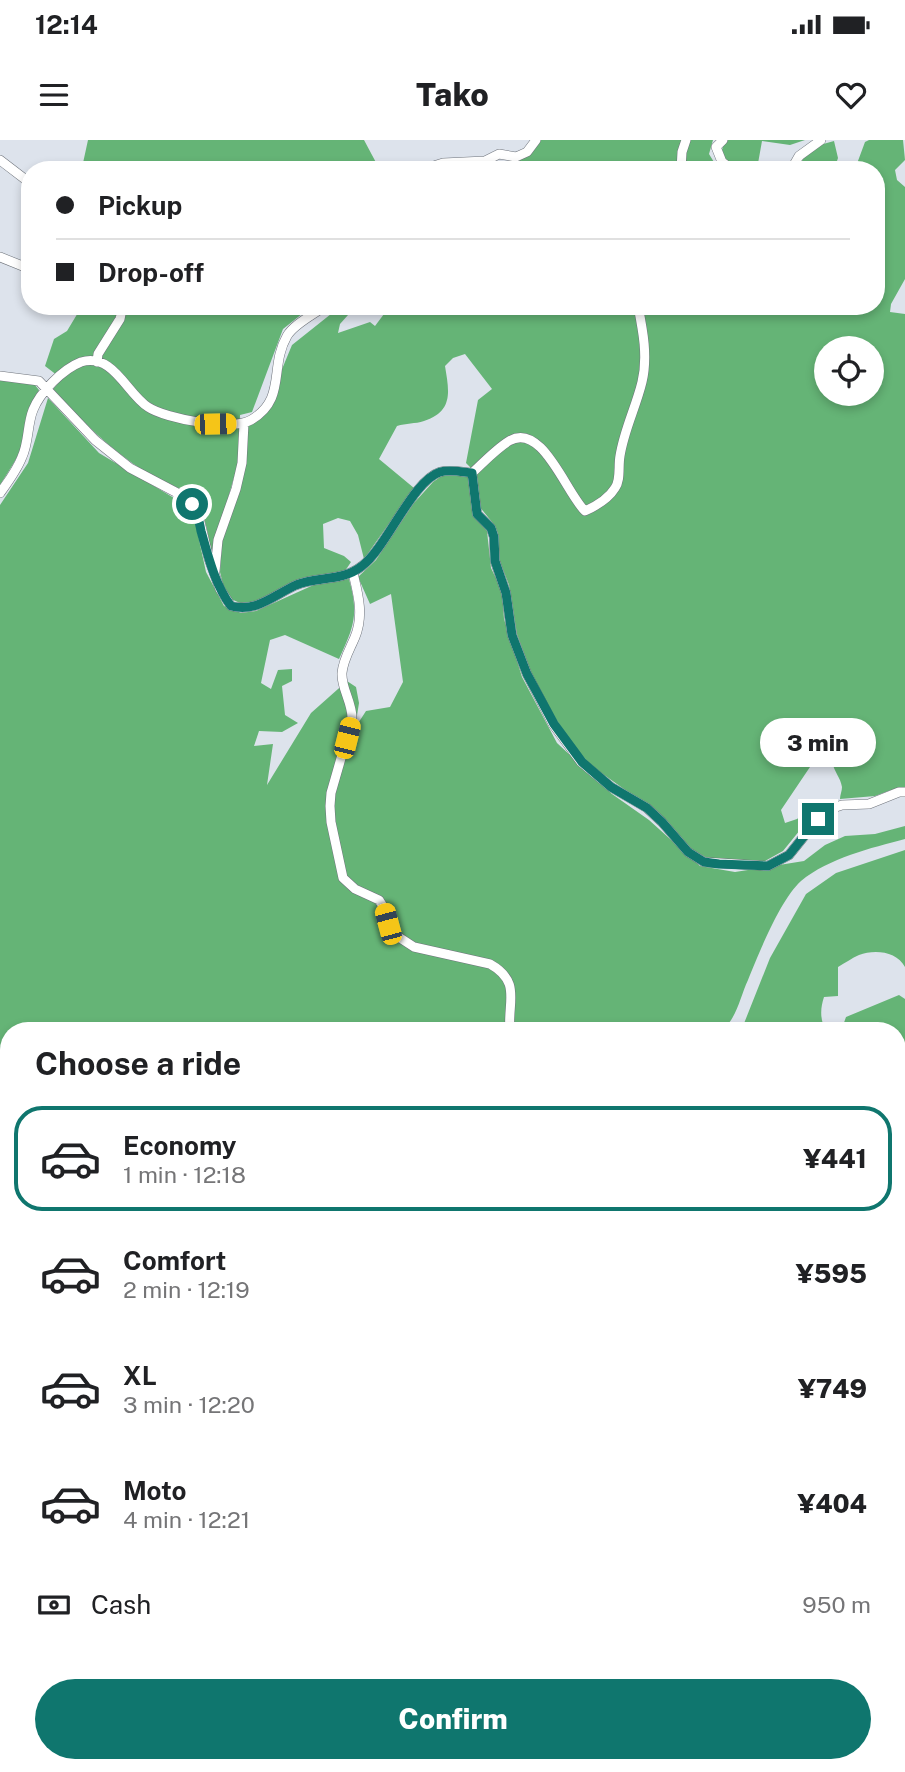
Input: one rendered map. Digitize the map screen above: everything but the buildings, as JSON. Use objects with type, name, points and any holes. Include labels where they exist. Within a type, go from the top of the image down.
[{"type":"street","points":[[490,161],[499,154],[516,157],[527,152],[536,140]]},
{"type":"street","points":[[682,161],[686,140]]},
{"type":"street","points":[[722,161],[716,147],[723,140]]},
{"type":"street","points":[[796,161],[821,140]]},
{"type":"street","points":[[0,160],[21,176]]},
{"type":"street","points":[[0,257],[21,265]]},
{"type":"street","points":[[97,362],[98,354],[121,315]]},
{"type":"street","points":[[0,493],[23,456],[33,409],[48,389],[74,366],[82,362],[97,362],[112,369],[150,409],[215,424],[244,423],[263,413],[269,406],[276,387],[280,355],[290,331],[312,315]]},
{"type":"street","points":[[0,376],[39,381],[86,432],[130,468],[183,496],[192,504],[199,518],[220,589],[228,601],[237,607],[252,607],[296,585],[353,573],[370,558],[408,504],[436,474],[442,471],[472,473],[511,440],[523,438],[541,447],[549,455],[575,501],[585,511],[602,501],[615,489],[625,432],[644,370],[644,336],[640,315]]},
{"type":"street","points":[[215,572],[218,540],[242,463],[244,423]]},
{"type":"street","points":[[472,473],[477,514],[491,528],[494,537],[495,561],[506,593],[512,635],[527,674],[549,716],[582,762],[611,787],[647,808],[688,852],[711,863],[768,866],[789,855],[818,819],[833,808],[869,804],[905,792]]},
{"type":"street","points":[[353,573],[359,600],[360,623],[342,665],[341,678],[353,710],[330,806],[343,878],[355,889],[379,900],[394,934],[402,941],[414,947],[490,964],[499,969],[507,978],[511,990],[510,1022]]},
{"type":"green space","points":[[88,140],[364,140],[375,161],[83,161]]},
{"type":"green space","points":[[534,140],[713,140],[709,154],[713,161],[510,161]]},
{"type":"green space","points":[[727,140],[805,140],[790,145],[762,141],[758,161],[726,161],[720,157]]},
{"type":"green space","points":[[903,140],[905,160],[895,170],[897,180],[905,187],[905,279],[891,304],[890,312],[905,314],[905,789],[891,790],[875,796],[840,799],[842,787],[832,763],[831,752],[838,746],[822,748],[812,758],[812,764],[781,810],[785,823],[803,814],[800,830],[783,851],[765,861],[709,859],[686,846],[631,794],[593,767],[576,749],[556,719],[532,675],[517,634],[509,585],[499,559],[498,533],[479,506],[476,473],[466,463],[478,400],[492,389],[465,354],[453,358],[445,366],[448,392],[445,406],[434,417],[397,426],[379,459],[414,488],[364,559],[358,535],[350,521],[338,518],[323,524],[324,548],[344,556],[351,562],[345,571],[302,578],[254,602],[240,603],[231,599],[220,572],[222,542],[235,505],[247,426],[263,415],[292,345],[330,315],[348,315],[340,324],[338,333],[370,322],[375,326],[383,315],[885,315],[885,161],[858,161],[865,142]]},
{"type":"green space","points":[[834,141],[837,161],[802,161],[809,148]]},
{"type":"green space","points":[[77,315],[301,315],[283,329],[252,412],[240,415],[238,463],[212,555],[204,517],[193,498],[120,454],[85,423],[53,389],[62,379],[45,366],[54,339],[67,331]]},
{"type":"green space","points":[[0,380],[35,385],[39,390],[30,408],[20,451],[0,485]]},
{"type":"green space","points":[[48,398],[99,453],[189,507],[206,572],[224,606],[241,613],[256,611],[318,583],[349,579],[354,602],[353,620],[339,659],[285,635],[270,640],[261,683],[271,689],[278,670],[292,669],[292,681],[282,686],[285,715],[298,723],[282,732],[259,731],[254,746],[273,744],[267,785],[311,713],[347,681],[356,687],[359,703],[355,728],[366,711],[390,707],[403,682],[391,594],[370,604],[358,577],[376,560],[414,503],[433,482],[443,475],[468,476],[473,515],[487,531],[491,568],[502,591],[504,619],[522,677],[557,743],[612,794],[649,820],[700,866],[735,872],[804,861],[825,845],[845,836],[875,834],[905,826],[905,839],[837,860],[801,881],[778,914],[729,1022],[0,1022],[0,505],[28,463]]},
{"type":"green space","points":[[905,850],[905,967],[897,958],[885,953],[859,955],[838,967],[838,996],[824,997],[823,1022],[745,1022],[770,958],[806,894],[836,873]]},
{"type":"green space","points":[[899,995],[905,999],[905,1022],[844,1022],[846,1017]]},
{"type":"route","points":[[192,504],[199,518],[220,589],[231,606],[252,607],[296,585],[353,573],[376,551],[408,504],[436,474],[442,471],[472,473],[477,514],[491,528],[494,537],[495,561],[506,593],[512,635],[539,699],[576,756],[611,787],[647,808],[688,852],[704,862],[768,866],[789,855],[818,819]]}]
